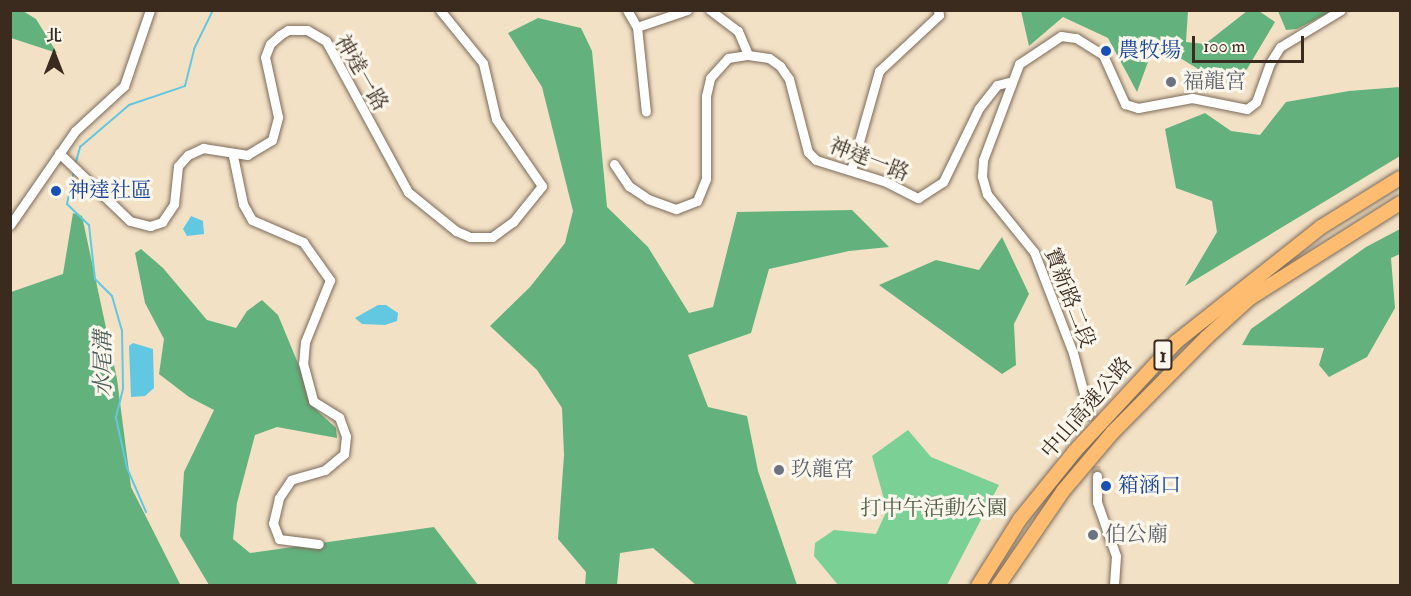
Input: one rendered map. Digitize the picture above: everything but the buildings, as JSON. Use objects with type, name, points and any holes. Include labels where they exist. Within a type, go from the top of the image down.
[{"type":"highway","name":"中山高速公路","points":[[978,585],[1020,519],[1074,451],[1176,342],[1321,227],[1401,178]]},
{"type":"highway","name":"中山高速公路","points":[[998,585],[1063,491],[1112,433],[1206,338],[1250,298],[1401,203]]},
{"type":"street","points":[[10,225],[28,204],[75,131],[124,86],[150,10]]},
{"type":"street","name":"神達一路","points":[[59,153],[130,221],[150,226],[162,222],[171,212],[178,166],[188,155],[203,148],[233,156],[259,151],[272,140],[278,117],[265,57],[270,44],[280,35],[288,30],[307,30],[326,41],[408,192],[456,231],[470,237],[492,237],[505,230],[542,186],[496,119],[483,63],[440,10]]},
{"type":"street","points":[[627,10],[637,27],[646,112]]},
{"type":"street","points":[[637,27],[687,10]]},
{"type":"street","points":[[614,164],[629,186],[648,200],[676,209],[697,201],[706,179],[706,96],[710,78],[728,58],[748,55],[738,31],[710,10]]},
{"type":"street","points":[[851,170],[879,71],[939,15],[938,10]]},
{"type":"street","name":"寶新路二段","points":[[1089,412],[1073,352],[1034,252],[987,194],[982,176],[983,160],[1009,82],[1019,64],[1060,36],[1084,40],[1103,55],[1125,104],[1138,108],[1192,98],[1247,109],[1256,102],[1270,63],[1280,47],[1341,10]]},
{"type":"street","name":"神達一路","points":[[748,55],[768,58],[780,66],[789,79],[808,152],[816,160],[851,170],[918,198],[943,182],[979,108],[997,85],[1009,82]]},
{"type":"street","points":[[233,156],[243,204],[252,220],[303,242],[330,280],[305,342],[303,363],[313,401],[339,417],[346,436],[344,454],[325,470],[291,480],[279,498],[273,523],[279,539],[319,544]]},
{"type":"street","points":[[1097,476],[1097,502],[1116,556],[1114,585]]},
{"type":"green space","points":[[11,10],[23,11],[36,19],[57,53],[11,38]]},
{"type":"green space","points":[[1021,11],[1188,11],[1186,42],[1205,44],[1247,11],[1259,11],[1275,22],[1234,91],[1172,53],[1153,48],[1137,92],[1108,38],[1063,17],[1029,46]]},
{"type":"green space","points":[[1278,11],[1332,11],[1297,29],[1286,30]]},
{"type":"green space","points":[[538,18],[581,28],[592,51],[607,207],[648,247],[689,313],[713,307],[737,212],[852,210],[889,247],[849,251],[769,269],[751,333],[688,355],[708,407],[747,416],[758,471],[797,585],[696,585],[653,548],[620,553],[617,585],[585,585],[586,572],[558,539],[564,455],[562,408],[537,370],[490,326],[530,287],[565,243],[573,211],[542,87],[508,33]]},
{"type":"green space","points":[[1400,87],[1400,156],[1185,286],[1217,232],[1212,201],[1176,188],[1165,129],[1205,113],[1231,131],[1260,135],[1286,102],[1349,91]]},
{"type":"green space","points":[[73,213],[82,216],[117,379],[131,487],[180,584],[186,585],[11,585],[11,292],[63,274]]},
{"type":"green space","points":[[1400,229],[1400,254],[1391,258],[1395,308],[1367,357],[1329,377],[1319,365],[1324,348],[1242,345],[1251,329],[1366,247]]},
{"type":"green space","points":[[1002,237],[1029,294],[1014,324],[1016,365],[1002,374],[879,285],[936,260],[979,270]]},
{"type":"green space","points":[[141,249],[163,268],[207,320],[236,328],[247,311],[262,300],[278,315],[302,373],[310,404],[336,428],[337,438],[277,427],[255,435],[237,503],[233,539],[250,553],[434,527],[478,585],[209,585],[180,536],[184,472],[214,410],[189,397],[159,374],[164,339],[145,303],[135,253]]},
{"type":"green space","name":"打中午活動公園","points":[[908,430],[931,457],[999,485],[947,585],[838,585],[814,556],[815,543],[834,530],[876,534],[887,510],[872,456]]},
{"type":"water","points":[[191,216],[203,221],[204,234],[187,236],[183,229]]},
{"type":"water","points":[[378,305],[386,305],[398,313],[397,321],[385,325],[362,324],[355,318]]},
{"type":"water","points":[[133,343],[153,349],[154,388],[145,396],[131,397],[129,346]]},
{"type":"waterway","name":"水尾溝","points":[[75,165],[80,147],[129,105],[185,86],[194,49],[213,10]]},
{"type":"waterway","name":"水尾溝","points":[[74,171],[67,204],[89,225],[95,279],[112,296],[122,330],[123,389],[116,418],[127,468],[146,512]]},
{"type":"tunnel","points":[[1089,412],[1097,476]]},
{"type":"place","name":"農牧場","points":[[1106,51]]},
{"type":"place","name":"福龍宮","points":[[1171,82]]},
{"type":"place","name":"神達社區","points":[[56,191]]},
{"type":"place","name":"玖龍宮","points":[[779,470]]},
{"type":"place","name":"箱涵口","points":[[1106,486]]},
{"type":"place","name":"伯公廟","points":[[1093,535]]}]
